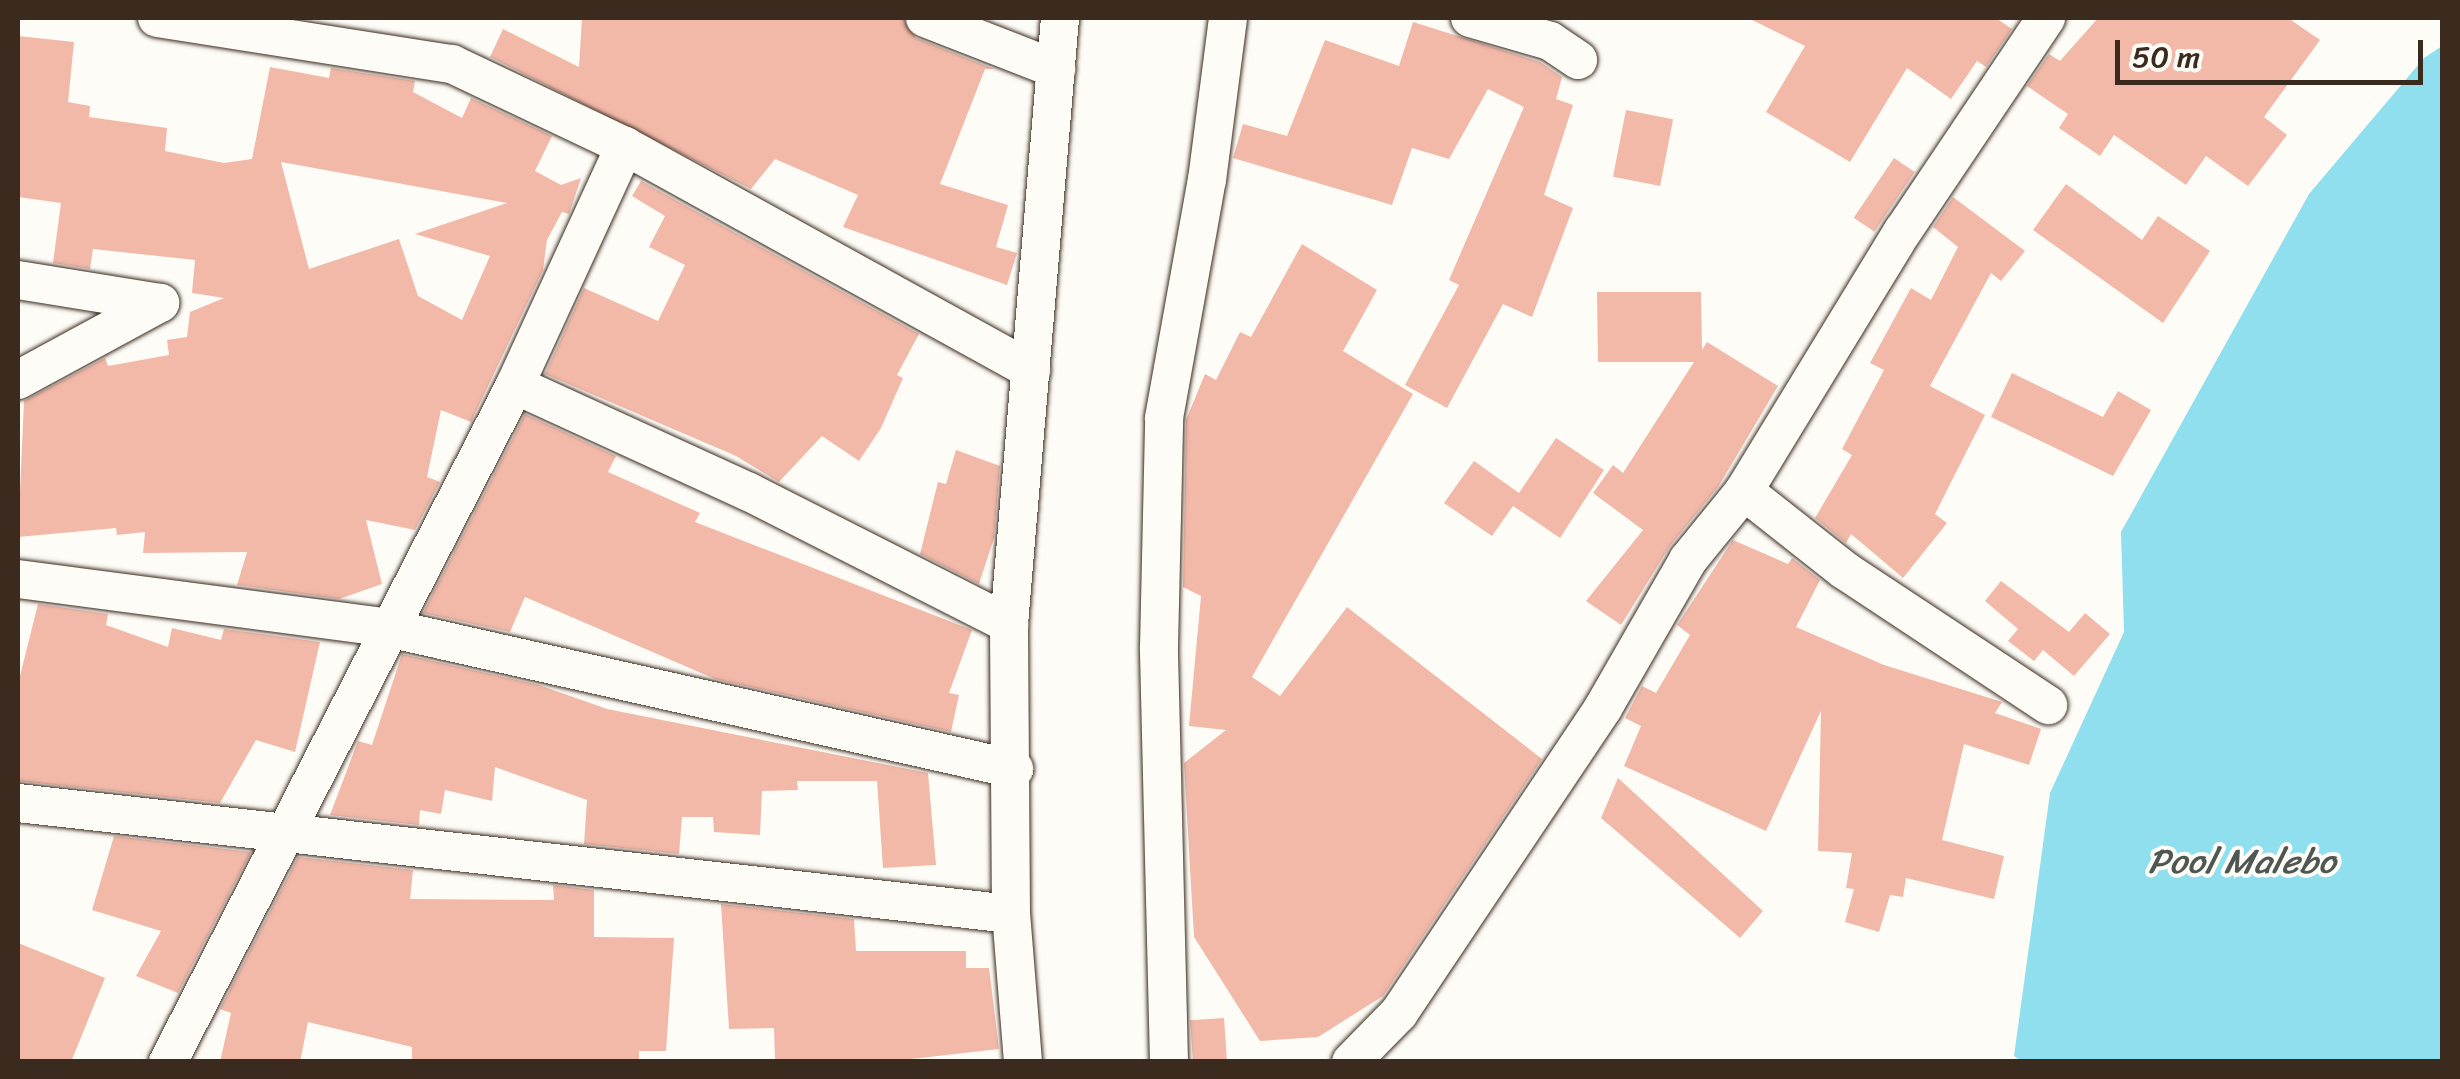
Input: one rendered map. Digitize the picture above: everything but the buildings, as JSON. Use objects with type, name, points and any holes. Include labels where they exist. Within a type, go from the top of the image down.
[{"type":"street","points":[[156,18],[452,64],[625,146],[1031,370]]},
{"type":"street","points":[[924,18],[1056,70]]},
{"type":"street","points":[[1023,1062],[1011,914],[1014,770],[1009,624],[1060,18]]},
{"type":"street","points":[[1169,1062],[1158,647],[1164,418],[1207,180],[1228,18]]},
{"type":"street","points":[[1470,18],[1550,41],[1578,60]]},
{"type":"street","points":[[1351,1062],[1399,1014],[1603,708],[1688,560],[1744,491],[1903,230],[2046,18]]},
{"type":"street","points":[[168,1062],[289,834],[388,628],[515,384],[572,249],[625,146]]},
{"type":"street","points":[[18,280],[160,303],[18,380]]},
{"type":"street","points":[[515,384],[748,492],[1009,624]]},
{"type":"street","points":[[1744,491],[1844,570],[2048,705]]},
{"type":"street","points":[[18,579],[388,628],[1014,770]]},
{"type":"street","points":[[18,803],[636,868],[1011,914]]},
{"type":"water","name":"Pool Malebo","points":[[2442,46],[2442,1061],[2022,1061],[2014,1056],[2050,793],[2124,632],[2121,532],[2309,194],[2424,58]]}]
